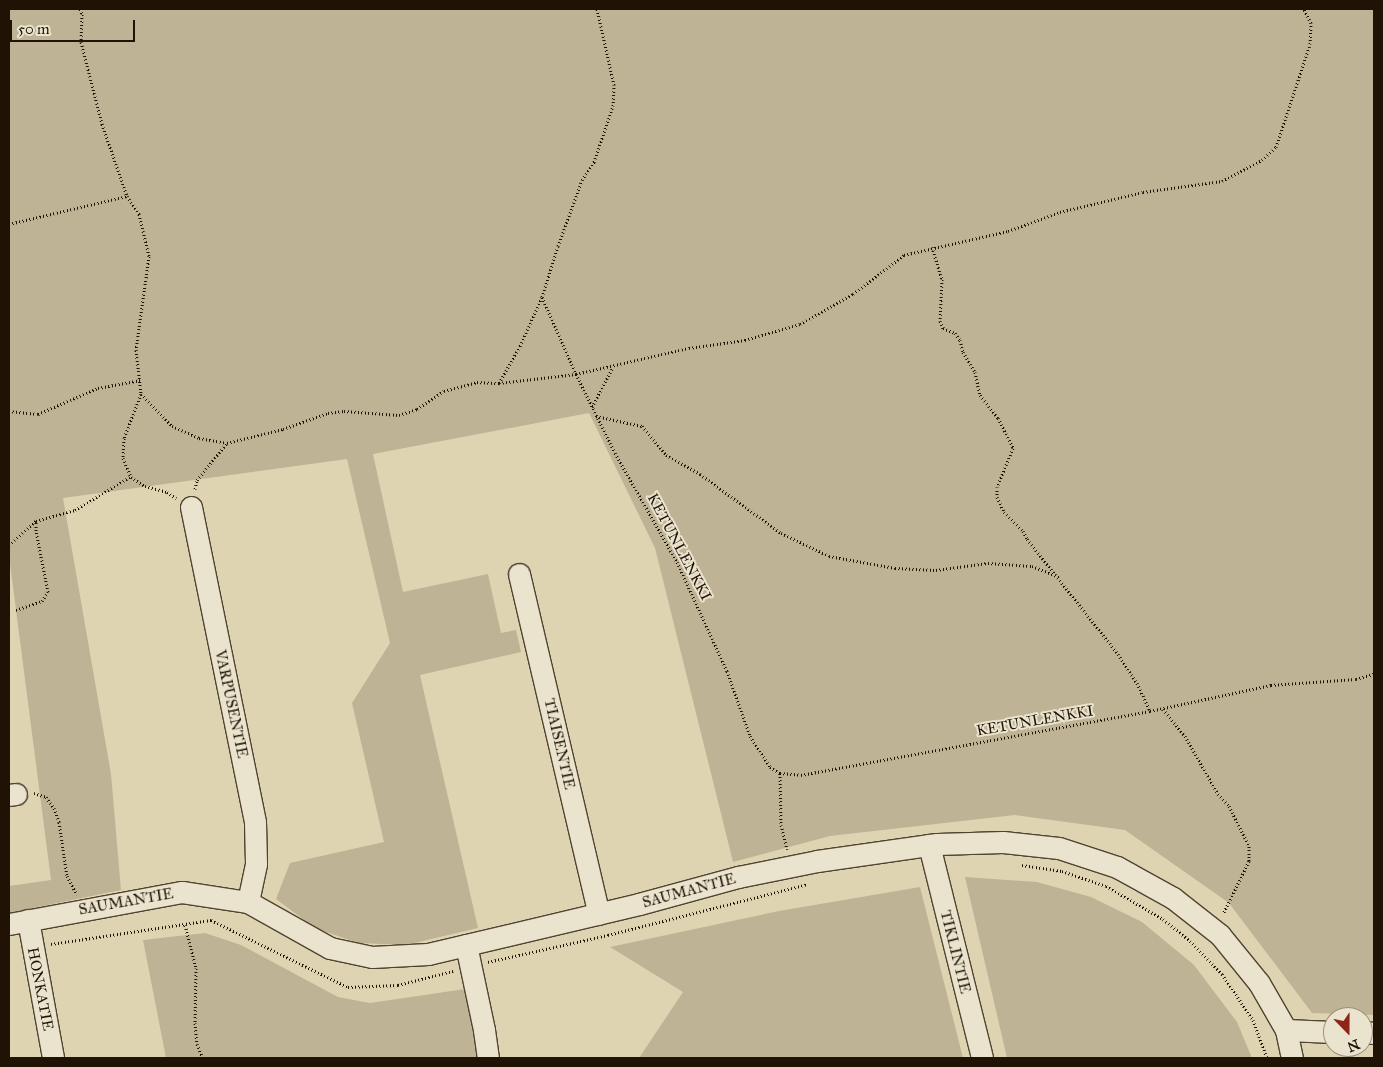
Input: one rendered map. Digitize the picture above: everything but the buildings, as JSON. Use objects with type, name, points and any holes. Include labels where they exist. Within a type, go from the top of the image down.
[{"type":"street","name":"VARPUSENTIE","points":[[191,507],[255,822],[256,864],[248,902]]},
{"type":"street","name":"TIAISENTIE","points":[[519,574],[599,914]]},
{"type":"street","name":"SAUMANTIE","points":[[18,922],[182,892],[248,902],[330,948],[372,957],[428,954],[599,914],[790,866],[929,845],[1003,842],[1059,848],[1117,866],[1173,898],[1216,931],[1258,983],[1286,1030],[1292,1058]]},
{"type":"street","name":"TIKLINTIE","points":[[929,845],[982,1058]]},
{"type":"street","name":"HONKATIE","points":[[18,922],[53,1058]]},
{"type":"street","points":[[466,944],[488,1058]]},
{"type":"street","points":[[1286,1030],[1323,1032]]},
{"type":"path","points":[[80,9],[82,14],[81,42],[102,124],[127,196],[139,214],[149,256],[136,350],[141,380],[141,394],[124,438],[123,458],[130,477],[145,486],[167,492],[191,507],[197,480],[227,443]]},
{"type":"path","points":[[499,384],[520,346],[542,297],[582,180],[594,162],[613,106],[614,85],[597,9]]},
{"type":"path","points":[[141,394],[172,426],[199,438],[227,443],[283,429],[328,413],[344,411],[399,414],[417,409],[444,391],[477,382],[499,384],[576,374],[689,348],[745,340],[800,324],[853,294],[904,255],[1008,231],[1060,212],[1143,192],[1222,180],[1262,160],[1276,147],[1310,44],[1311,23],[1304,9]]},
{"type":"path","points":[[9,224],[127,196]]},
{"type":"path","points":[[932,247],[942,279],[940,321],[943,328],[955,333],[960,340],[963,352],[975,372],[980,395],[998,418],[1013,448],[997,487],[997,497],[1004,512],[1019,525],[1036,550],[1118,654],[1137,683],[1150,711]]},
{"type":"path","name":"KETUNLENKKI","points":[[542,297],[596,416],[677,562],[727,671],[750,736],[770,767],[780,773],[801,775],[1163,709],[1271,685],[1356,679],[1374,674]]},
{"type":"path","points":[[592,407],[614,366]]},
{"type":"path","points":[[9,411],[38,414],[98,388],[141,380]]},
{"type":"path","points":[[596,416],[642,426],[666,455],[700,474],[781,533],[829,556],[895,568],[936,570],[988,563],[1032,566],[1059,577]]},
{"type":"path","points":[[9,545],[36,521],[75,510],[130,477]]},
{"type":"path","points":[[16,610],[42,601],[48,592],[36,531],[36,521]]},
{"type":"path","points":[[1163,709],[1186,736],[1218,794],[1233,813],[1250,846],[1249,861],[1216,931]]},
{"type":"path","points":[[780,773],[781,825],[790,866]]},
{"type":"path","points":[[12,795],[35,793],[46,798],[54,808],[59,822],[68,876],[84,910]]},
{"type":"path","points":[[1018,864],[1062,871],[1106,886],[1163,919],[1190,941],[1222,974],[1253,1020],[1267,1058]]},
{"type":"path","points":[[608,935],[814,882]]},
{"type":"path","points":[[185,925],[196,968],[195,1023],[197,1044],[202,1058]]},
{"type":"shaded area","points":[[9,9],[1374,9],[1374,1015],[1373,1007],[1323,1007],[1323,1013],[1312,1013],[1229,903],[1125,830],[1015,815],[830,836],[733,862],[655,548],[589,413],[373,454],[403,592],[488,574],[501,633],[516,630],[521,652],[420,675],[478,928],[406,945],[358,943],[315,928],[276,899],[290,863],[384,842],[352,703],[390,643],[347,459],[63,498],[111,774],[121,890],[9,913],[9,886],[51,880],[9,556]]},
{"type":"shaded area","points":[[965,877],[1037,882],[1091,897],[1142,922],[1194,965],[1237,1022],[1252,1058],[1007,1058]]},
{"type":"shaded area","points":[[920,887],[963,1058],[639,1058],[683,992],[610,947],[779,911]]},
{"type":"shaded area","points":[[205,933],[241,945],[338,997],[370,1003],[465,989],[479,1058],[166,1058],[143,940]]}]
